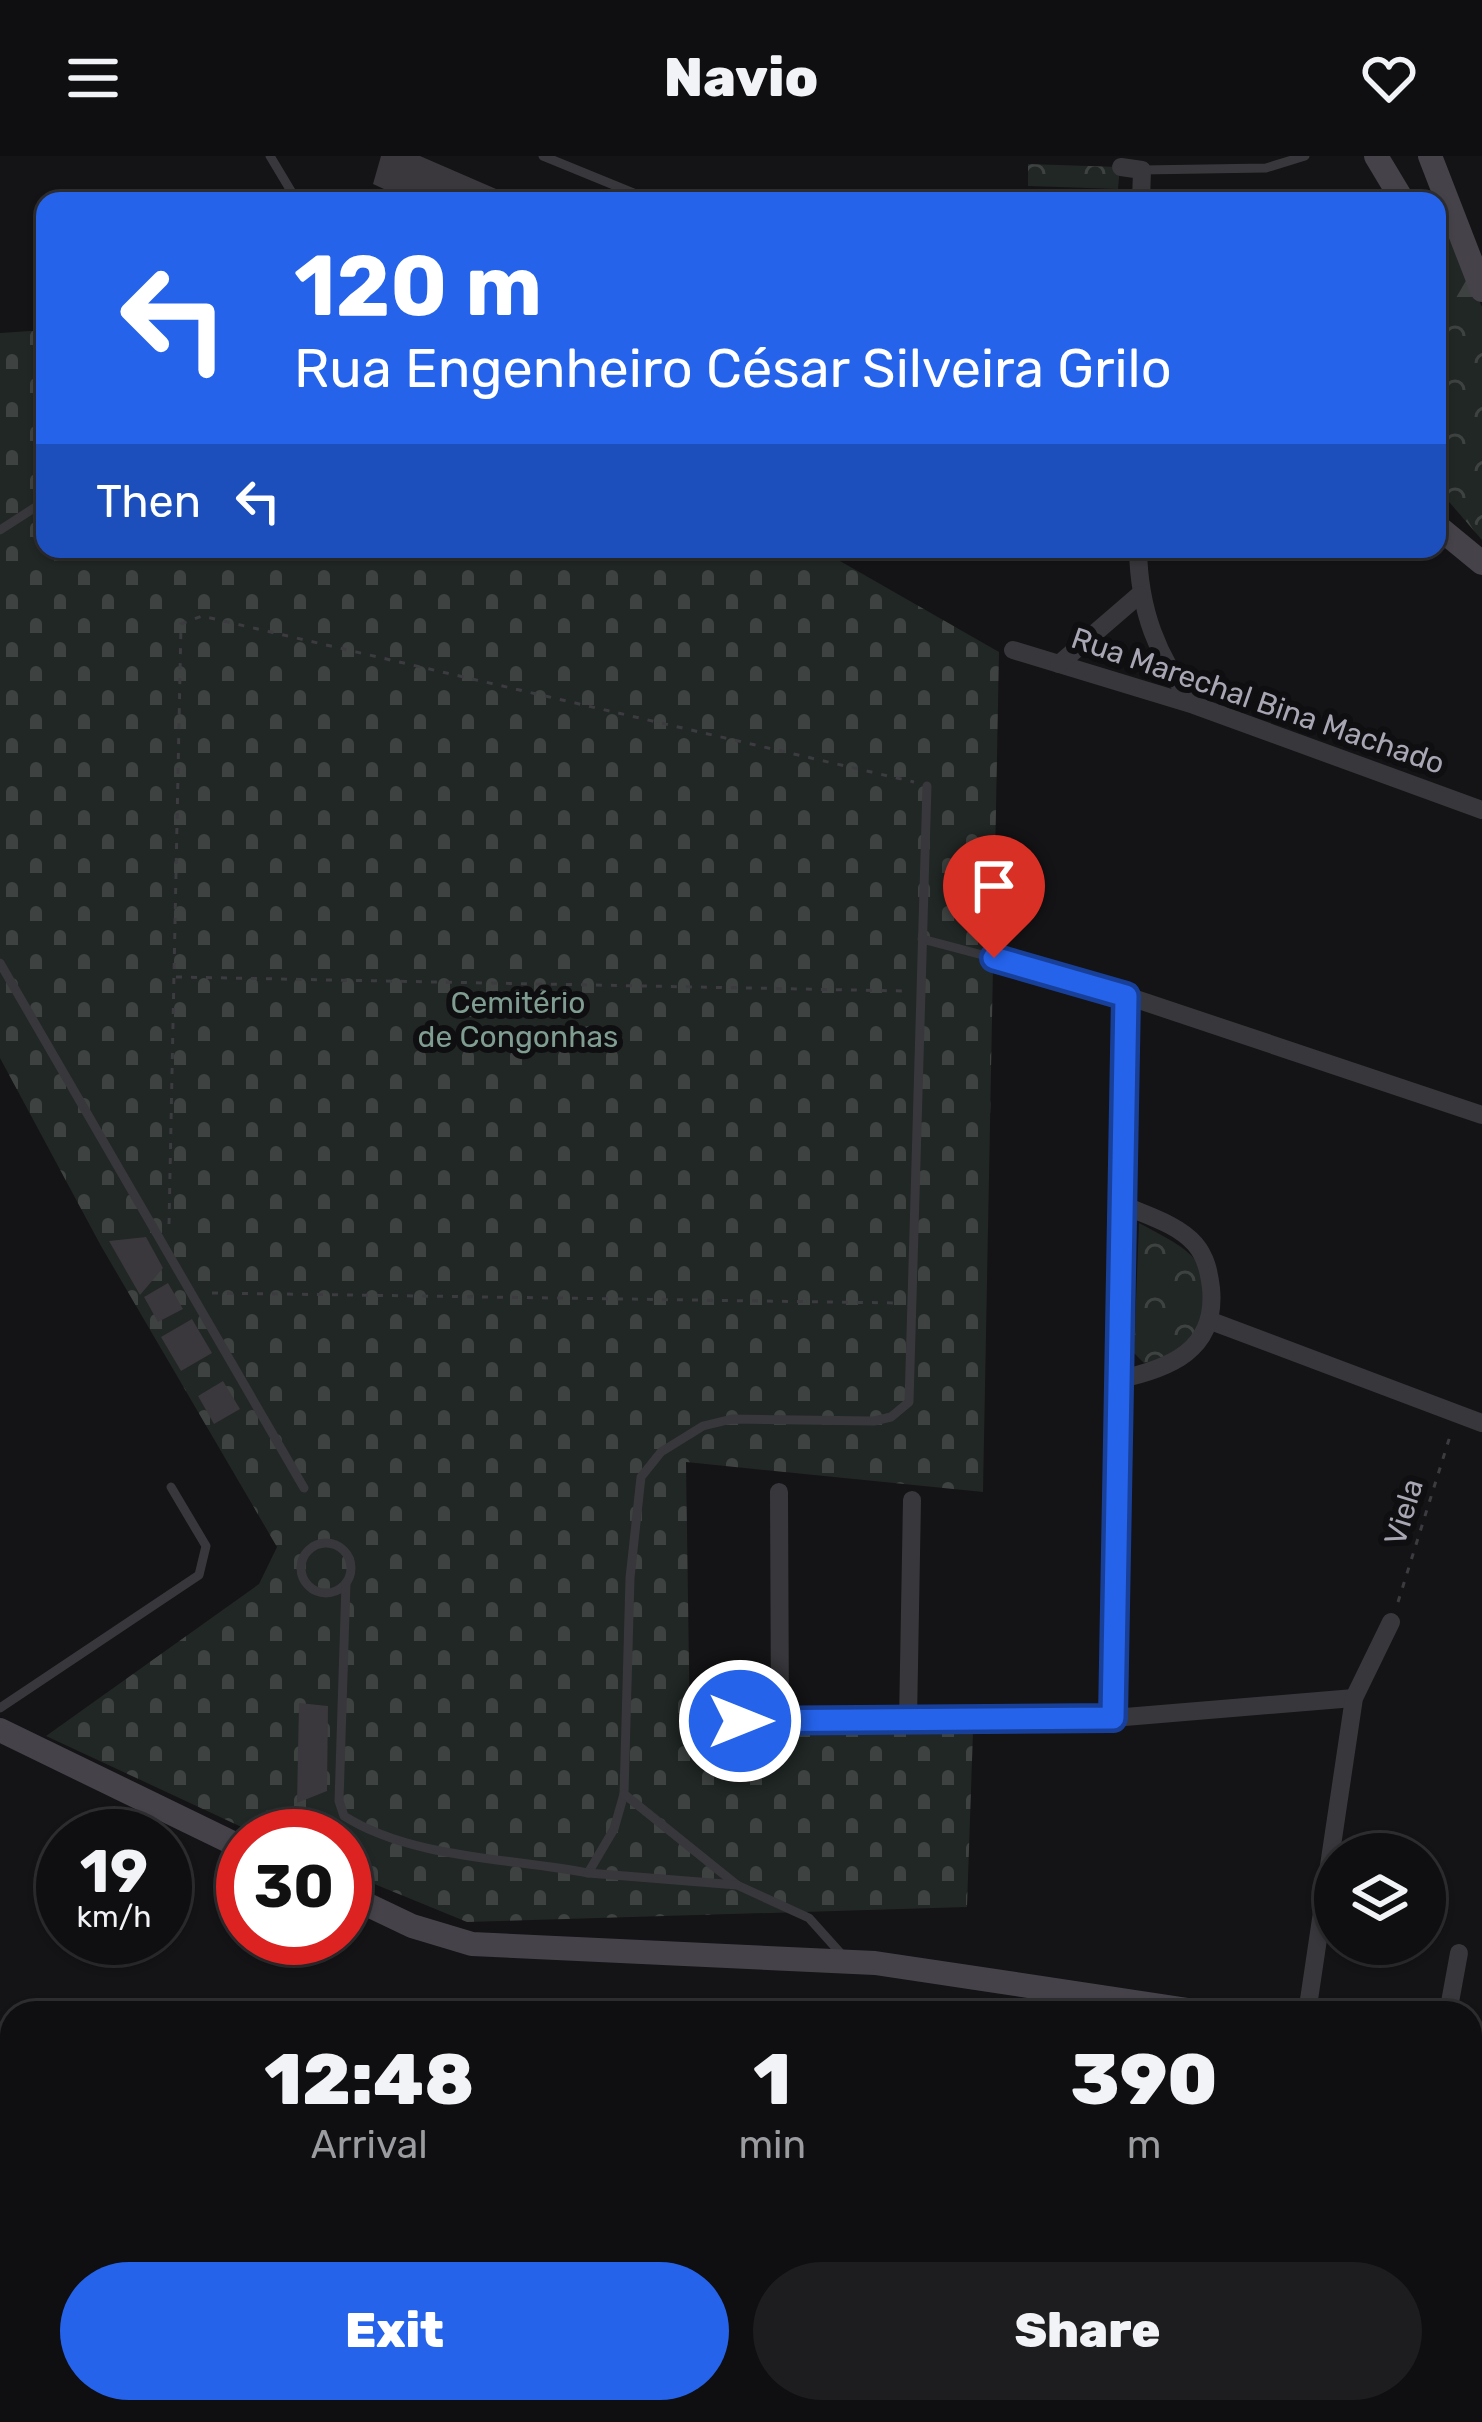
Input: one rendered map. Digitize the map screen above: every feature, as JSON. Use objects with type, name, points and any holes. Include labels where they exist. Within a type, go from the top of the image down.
[{"type":"main road","points":[[1376,156],[1398,192]]},
{"type":"main road","points":[[1430,156],[1444,192]]},
{"type":"main road","points":[[1446,197],[1482,290]]},
{"type":"main road","points":[[1446,533],[1482,563]]},
{"type":"main road","points":[[0,1730],[216,1835]]},
{"type":"main road","points":[[372,1907],[412,1926],[472,1944],[849,1962],[1124,2001]]},
{"type":"street","points":[[1120,166],[1142,170],[1141,192]]},
{"type":"street","points":[[1138,558],[1139,595],[1166,668],[1194,705]]},
{"type":"street","points":[[1059,664],[1139,595]]},
{"type":"street","name":"Rua Marechal Bina Machado","points":[[1013,650],[1194,705],[1482,810]]},
{"type":"street","points":[[994,958],[1126,996],[1482,1115]]},
{"type":"street","points":[[1113,1718],[1126,996]]},
{"type":"street","points":[[1117,1380],[1171,1366],[1190,1352],[1211,1321],[1209,1272],[1192,1240],[1121,1204]]},
{"type":"street","points":[[1211,1321],[1482,1423]]},
{"type":"street","points":[[778,1492],[780,1721]]},
{"type":"street","points":[[908,1721],[912,1500]]},
{"type":"street","points":[[1309,2001],[1354,1699],[1391,1622]]},
{"type":"street","points":[[700,1721],[1113,1718],[1354,1699]]},
{"type":"street","points":[[1450,2001],[1460,1953]]},
{"type":"lane","points":[[270,156],[292,192]]},
{"type":"lane","points":[[543,156],[631,192]]},
{"type":"lane","points":[[1142,170],[1266,168],[1306,156]]},
{"type":"lane","points":[[0,530],[36,507]]},
{"type":"lane","points":[[589,1874],[614,1829],[624,1794],[630,1578],[641,1477],[661,1452],[703,1426],[732,1419],[874,1421],[902,1411],[913,1388],[927,786]]},
{"type":"lane","points":[[922,939],[994,958]]},
{"type":"lane","points":[[0,963],[304,1488]]},
{"type":"lane","points":[[0,1708],[199,1575],[206,1546],[171,1487]]},
{"type":"lane","points":[[342,1809],[346,1583],[351,1567],[339,1546],[323,1543],[304,1556],[302,1572],[309,1586],[332,1592],[346,1583]]},
{"type":"lane","points":[[624,1794],[737,1886],[809,1918],[849,1962]]},
{"type":"lane","points":[[372,1828],[466,1853],[589,1874],[737,1886]]},
{"type":"path","points":[[168,1251],[182,624],[202,616],[927,786]]},
{"type":"path","points":[[174,977],[921,992]]},
{"type":"path","points":[[192,1293],[912,1304]]},
{"type":"path","name":"Viela","points":[[1391,1622],[1456,1414]]},
{"type":"green space","points":[[1028,164],[1120,167],[1118,189],[1028,186]]},
{"type":"green space","points":[[1446,228],[1482,307],[1482,540],[1446,498]]},
{"type":"green space","points":[[1452,290],[1482,347],[1482,530],[1446,487],[1446,293]]},
{"type":"green space","name":"Cemitério de Congonhas","points":[[36,331],[36,558],[835,558],[999,652],[983,1492],[686,1462],[690,1734],[973,1732],[967,1907],[467,1922],[372,1883],[372,1809],[216,1809],[216,1815],[46,1736],[259,1584],[277,1547],[101,1246],[0,1058],[0,333]]},
{"type":"green space","points":[[1139,1223],[1187,1252],[1203,1274],[1199,1331],[1161,1364],[1144,1363],[1134,1353]]},
{"type":"building","points":[[381,156],[420,156],[503,192],[390,192],[373,184]]},
{"type":"building","points":[[146,1237],[163,1268],[140,1295],[109,1241]]},
{"type":"building","points":[[168,1283],[183,1309],[158,1322],[144,1297]]},
{"type":"building","points":[[192,1319],[212,1353],[181,1371],[161,1337]]},
{"type":"building","points":[[223,1381],[240,1409],[214,1424],[198,1396]]},
{"type":"building","points":[[299,1703],[328,1706],[327,1791],[297,1803]]},
{"type":"route","points":[[740,1721],[1113,1718],[1126,996],[994,958]]}]
